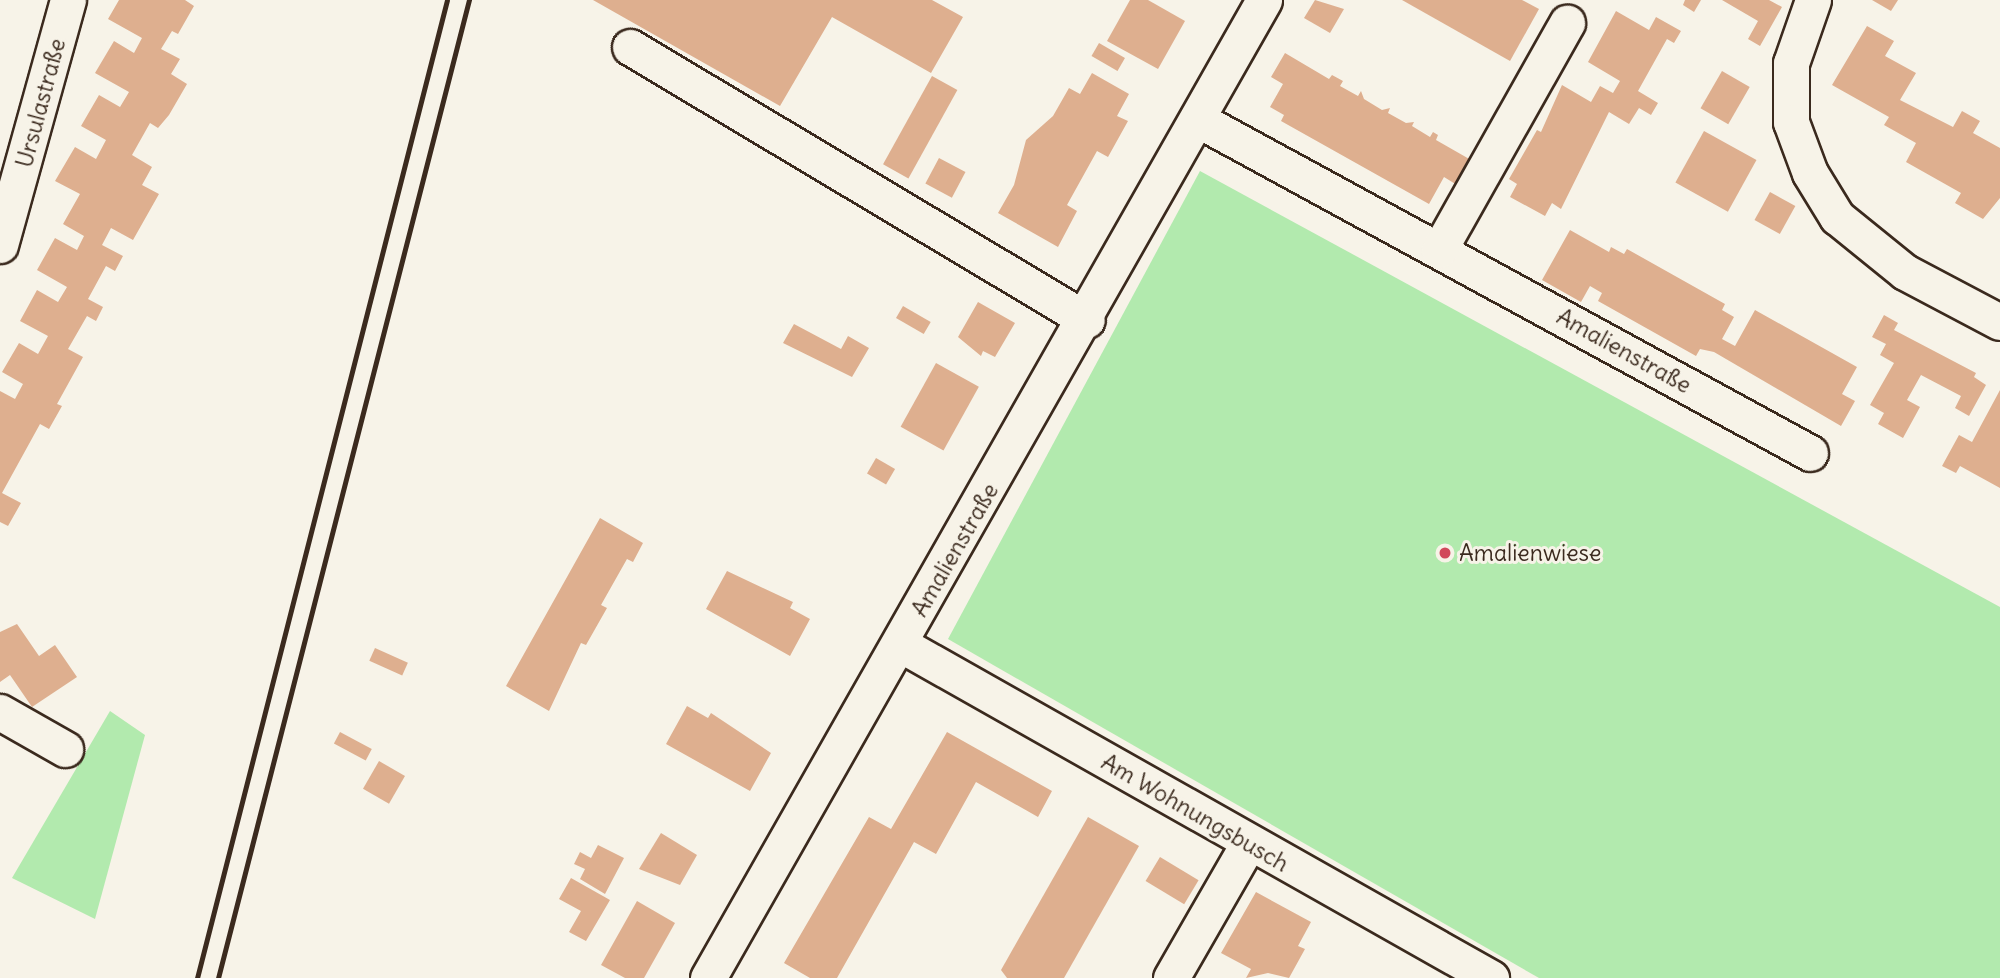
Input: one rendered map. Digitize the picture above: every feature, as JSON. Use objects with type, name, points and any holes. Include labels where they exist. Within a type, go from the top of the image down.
[{"type":"street","name":"Ursulastraße","points":[[0,245],[68,0]]},
{"type":"street","name":"Amalienstraße","points":[[708,978],[1087,320],[1264,0]]},
{"type":"street","points":[[1813,0],[1791,63],[1791,122],[1810,173],[1838,217],[1905,272],[2000,322]]},
{"type":"street","points":[[1439,250],[1567,23]]},
{"type":"street","points":[[630,47],[1087,320]]},
{"type":"street","name":"Amalienstraße","points":[[1197,119],[1810,453]]},
{"type":"street","name":"Am Wohnungsbusch","points":[[900,644],[1248,844],[1491,978]]},
{"type":"street","points":[[0,712],[65,750]]},
{"type":"street","points":[[1171,978],[1248,844]]},
{"type":"green space","name":"Amalienwiese","points":[[1200,171],[2000,607],[2000,978],[1539,978],[948,639]]},
{"type":"green space","points":[[110,711],[145,735],[95,919],[12,878]]},
{"type":"building","points":[[119,0],[185,0],[194,6],[178,34],[172,31],[161,49],[180,59],[171,74],[187,84],[158,128],[150,123],[132,155],[152,167],[142,185],[159,194],[133,240],[111,228],[102,245],[123,256],[115,271],[106,266],[88,299],[103,307],[96,321],[87,316],[68,349],[83,357],[57,404],[62,406],[49,429],[40,424],[2,493],[21,503],[8,526],[0,522],[0,391],[15,399],[23,384],[2,372],[19,343],[38,354],[48,336],[20,321],[37,290],[58,302],[67,287],[37,270],[55,238],[77,250],[84,236],[63,224],[80,194],[55,181],[75,147],[96,159],[106,140],[81,126],[99,95],[120,107],[129,92],[95,73],[114,41],[134,53],[142,38],[108,19]]},
{"type":"building","points":[[593,0],[932,0],[963,17],[931,73],[832,17],[780,106]]},
{"type":"building","points":[[1130,0],[1148,0],[1185,21],[1158,69],[1107,41]]},
{"type":"building","points":[[1315,0],[1344,9],[1330,33],[1304,18]]},
{"type":"building","points":[[1402,0],[1522,0],[1539,9],[1510,61]]},
{"type":"building","points":[[1685,0],[1701,0],[1694,12],[1683,5]]},
{"type":"building","points":[[1722,0],[1769,0],[1782,7],[1760,46],[1748,39],[1758,21]]},
{"type":"building","points":[[1872,0],[1898,0],[1891,11]]},
{"type":"building","points":[[1616,11],[1649,30],[1656,17],[1681,31],[1674,43],[1667,39],[1638,91],[1658,103],[1651,115],[1639,108],[1629,124],[1609,112],[1561,209],[1552,203],[1545,216],[1510,197],[1517,184],[1509,179],[1537,130],[1541,132],[1562,85],[1591,102],[1600,86],[1613,93],[1620,81],[1588,62]]},
{"type":"building","points":[[1867,26],[1894,41],[1885,56],[1916,73],[1900,100],[1953,127],[1962,111],[1980,121],[1973,133],[2000,148],[2000,198],[1983,219],[1955,203],[1961,193],[1906,162],[1916,143],[1884,125],[1889,117],[1832,85]]},
{"type":"building","points":[[1099,43],[1125,58],[1117,71],[1092,56]]},
{"type":"building","points":[[1285,53],[1329,79],[1332,75],[1343,81],[1340,86],[1358,96],[1361,91],[1364,99],[1382,110],[1390,108],[1388,113],[1406,123],[1414,122],[1412,126],[1430,137],[1433,132],[1438,135],[1436,140],[1471,160],[1457,185],[1444,177],[1429,204],[1281,121],[1284,115],[1270,107],[1283,84],[1271,77]]},
{"type":"building","points":[[1722,71],[1750,87],[1728,124],[1700,108]]},
{"type":"building","points":[[1092,73],[1129,94],[1117,116],[1128,121],[1108,157],[1097,151],[1067,205],[1077,211],[1058,247],[998,213],[1014,185],[1026,140],[1053,116],[1069,88],[1080,94]]},
{"type":"building","points":[[932,76],[957,90],[908,178],[883,164]]},
{"type":"building","points":[[1704,131],[1756,160],[1728,212],[1675,183]]},
{"type":"building","points":[[939,158],[965,172],[952,198],[925,184]]},
{"type":"building","points":[[1770,192],[1795,206],[1780,234],[1754,220]]},
{"type":"building","points":[[1570,230],[1609,252],[1611,247],[1624,254],[1627,249],[1725,304],[1722,310],[1734,317],[1722,339],[1735,346],[1755,310],[1857,367],[1842,394],[1855,401],[1841,426],[1714,352],[1700,349],[1696,356],[1598,301],[1602,293],[1590,286],[1581,302],[1542,280]]},
{"type":"building","points":[[978,302],[1015,323],[995,357],[983,351],[981,356],[958,337]]},
{"type":"building","points":[[903,306],[931,322],[924,334],[896,318]]},
{"type":"building","points":[[1884,315],[1898,323],[1894,330],[1976,373],[1974,377],[1986,385],[1969,416],[1955,408],[1961,396],[1921,375],[1907,400],[1920,407],[1903,438],[1878,424],[1884,413],[1870,405],[1894,363],[1880,355],[1886,344],[1872,337]]},
{"type":"building","points":[[794,324],[841,349],[848,336],[869,348],[852,377],[783,343]]},
{"type":"building","points":[[936,363],[979,387],[943,451],[901,427]]},
{"type":"building","points":[[2000,390],[2000,488],[1960,466],[1956,473],[1942,466],[1959,435],[1972,442]]},
{"type":"building","points":[[876,458],[895,469],[886,485],[867,474]]},
{"type":"building","points":[[600,518],[643,543],[633,562],[627,559],[601,605],[607,608],[586,645],[581,643],[549,711],[506,686]]},
{"type":"building","points":[[727,571],[793,602],[790,608],[810,619],[790,656],[706,609]]},
{"type":"building","points":[[17,624],[39,656],[55,645],[77,677],[32,707],[10,675],[0,682],[0,632]]},
{"type":"building","points":[[375,648],[408,663],[402,675],[369,661]]},
{"type":"building","points":[[687,706],[708,718],[711,713],[771,753],[750,791],[666,744]]},
{"type":"building","points":[[340,732],[372,749],[366,760],[334,743]]},
{"type":"building","points":[[947,732],[1052,791],[1038,817],[976,782],[936,854],[914,842],[837,978],[810,978],[784,963],[869,817],[891,829]]},
{"type":"building","points":[[379,761],[405,776],[389,804],[363,789]]},
{"type":"building","points":[[1088,817],[1139,846],[1064,978],[1007,978],[1001,970]]},
{"type":"building","points":[[661,833],[697,855],[680,885],[639,869]]},
{"type":"building","points":[[598,845],[624,858],[605,894],[580,879],[585,869],[574,864],[580,852],[591,858]]},
{"type":"building","points":[[1160,857],[1199,880],[1184,904],[1146,881]]},
{"type":"building","points":[[571,878],[610,900],[586,941],[569,932],[581,911],[559,899]]},
{"type":"building","points":[[1256,892],[1311,922],[1298,946],[1305,949],[1289,978],[1268,973],[1246,978],[1251,969],[1221,953]]},
{"type":"building","points":[[637,901],[675,923],[644,978],[625,978],[601,965]]},
{"type":"railway","points":[[197,978],[447,0]]},
{"type":"railway","points":[[218,978],[469,0]]},
{"type":"place","name":"Amalienwiese","points":[[1445,553]]}]
